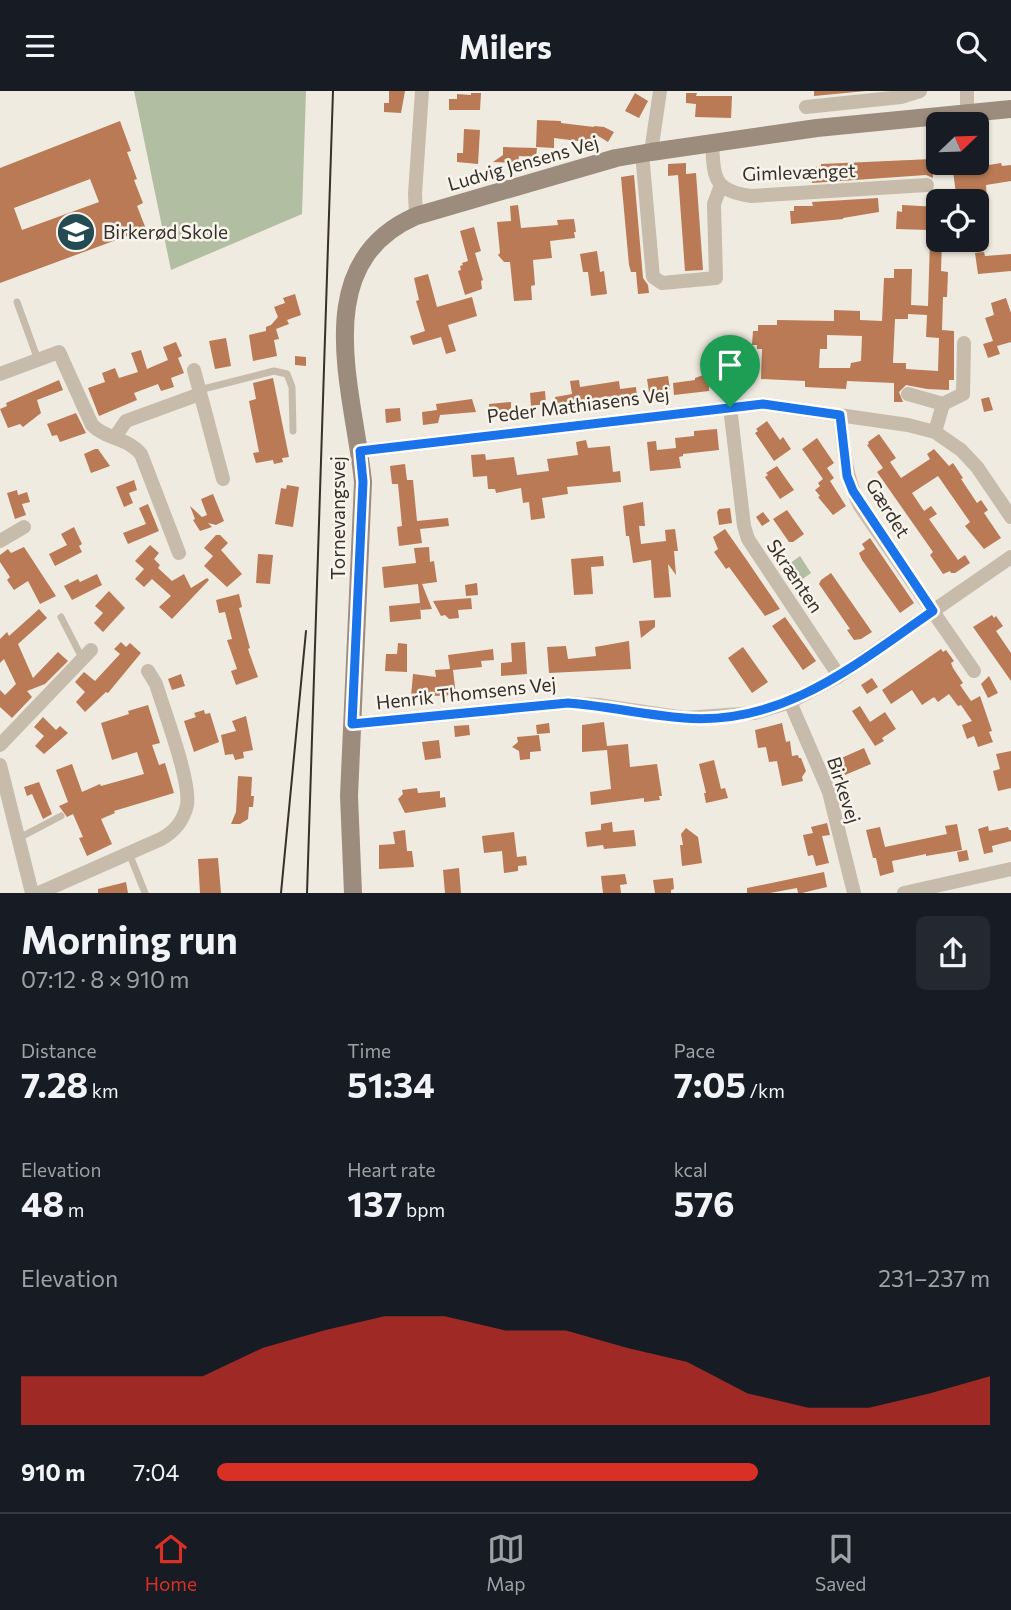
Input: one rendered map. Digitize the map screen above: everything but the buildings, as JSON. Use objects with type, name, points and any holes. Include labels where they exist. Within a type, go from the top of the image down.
[{"type":"street","points":[[416,216],[422,91]]},
{"type":"street","points":[[660,91],[646,152],[653,277],[662,283],[716,278],[714,204],[721,185]]},
{"type":"street","points":[[806,107],[901,97],[920,91]]},
{"type":"street","points":[[967,91],[967,112]]},
{"type":"street","name":"Ludvig Jensens Vej","points":[[985,112],[1011,109]]},
{"type":"street","name":"Ludvig Jensens Vej","points":[[416,216],[616,158],[646,152],[817,128],[926,118]]},
{"type":"street","name":"Gimlevænget","points":[[712,142],[714,174],[721,185],[731,193],[751,196],[927,184]]},
{"type":"street","name":"Tornevangsvej","points":[[353,893],[349,796],[363,482],[360,451],[348,395],[346,304],[351,281],[377,241],[398,224],[416,216]]},
{"type":"street","points":[[908,394],[943,404],[963,394],[964,343]]},
{"type":"street","points":[[0,374],[60,352],[92,425],[100,433],[134,445],[141,454],[179,554]]},
{"type":"street","points":[[194,370],[223,479]]},
{"type":"street","points":[[115,437],[126,421],[200,392]]},
{"type":"street","name":"Peder Mathiasens Vej","points":[[360,451],[763,404],[908,425],[935,432],[961,450],[978,467],[1011,517]]},
{"type":"street","points":[[935,432],[943,404]]},
{"type":"street","name":"Skrænten","points":[[730,407],[744,526],[748,539],[839,675]]},
{"type":"street","name":"Gærdet","points":[[840,415],[847,476],[853,491],[933,611]]},
{"type":"street","points":[[0,541],[24,527]]},
{"type":"street","name":"Henrik Thomsens Vej","points":[[352,724],[568,703],[685,718],[754,713],[790,702],[839,675],[1011,557]]},
{"type":"street","points":[[933,611],[974,671]]},
{"type":"street","points":[[0,745],[87,654]]},
{"type":"street","points":[[39,893],[171,833],[182,820],[187,805],[187,787],[156,684],[148,671]]},
{"type":"street","name":"Birkevej","points":[[790,702],[829,792],[854,893]]},
{"type":"street","points":[[0,765],[32,893]]},
{"type":"street","points":[[904,893],[1011,869]]},
{"type":"lane","points":[[17,302],[38,359]]},
{"type":"lane","points":[[200,392],[274,371],[287,373],[292,387],[293,431]]},
{"type":"lane","points":[[61,617],[87,654]]},
{"type":"lane","points":[[18,838],[61,816]]},
{"type":"lane","points":[[129,853],[145,893]]},
{"type":"green space","points":[[134,91],[306,91],[302,214],[171,270]]},
{"type":"green space","points":[[800,556],[811,573],[794,585],[782,569]]},
{"type":"tram line","points":[[307,893],[333,91]]},
{"type":"tram line","points":[[281,893],[306,631]]},
{"type":"place","name":"Birkerød Skole","points":[[76,232]]},
{"type":"route","points":[[763,404],[840,415],[847,476],[860,506],[933,611],[814,691],[754,713],[685,718],[568,703],[352,724],[363,482],[360,451],[730,407],[763,404]]}]
